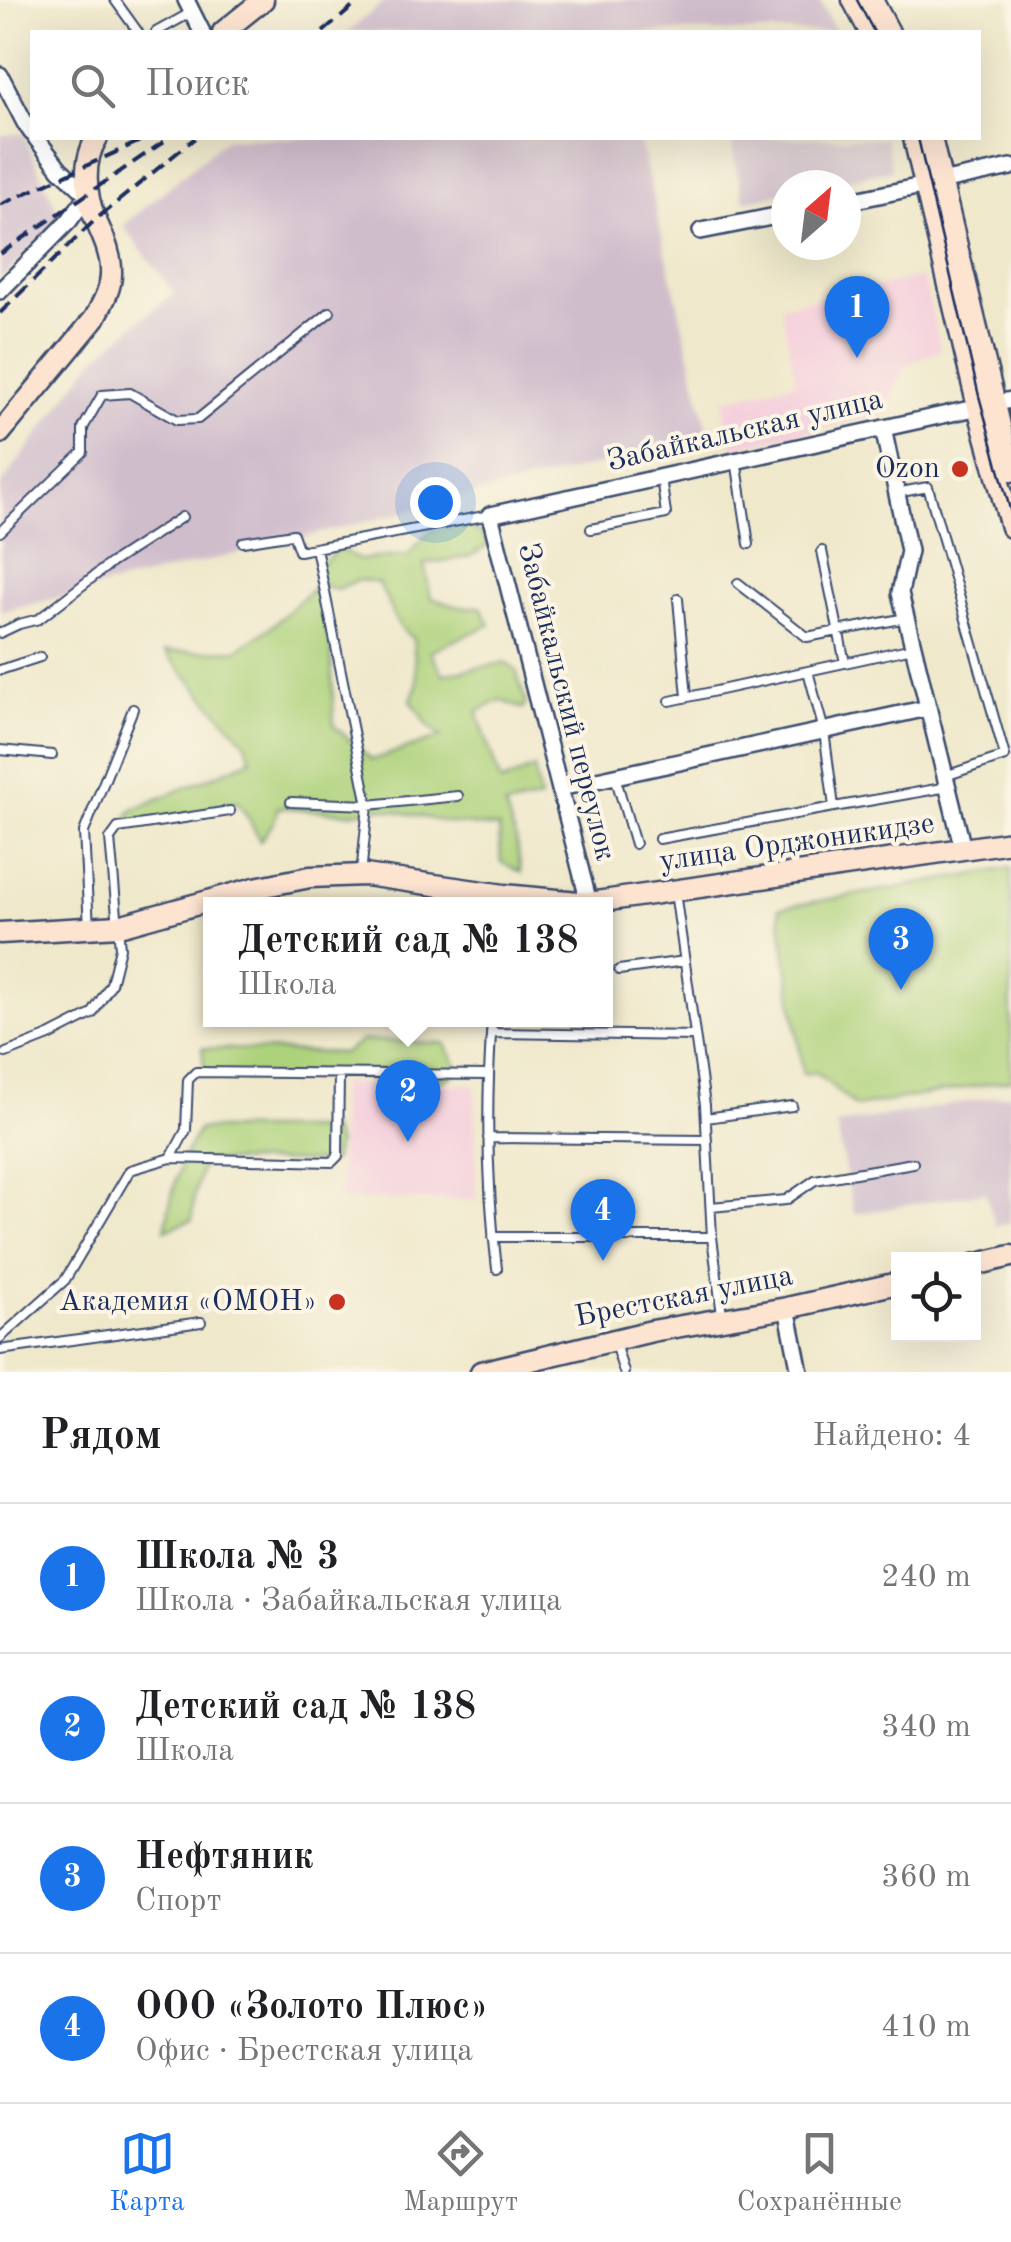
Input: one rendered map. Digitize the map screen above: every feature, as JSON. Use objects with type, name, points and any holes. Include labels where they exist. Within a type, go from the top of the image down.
[{"type":"street","points":[[226,30],[263,0]]},
{"type":"street","points":[[853,0],[869,30]]},
{"type":"street","points":[[872,0],[888,30]]},
{"type":"street","points":[[189,6],[201,30]]},
{"type":"street","points":[[0,76],[30,130]]},
{"type":"street","points":[[38,140],[88,194]]},
{"type":"street","points":[[0,434],[95,318],[106,296],[111,274],[108,254],[88,194],[86,166],[95,140]]},
{"type":"street","points":[[915,140],[934,185],[1011,471]]},
{"type":"street","points":[[931,140],[934,185]]},
{"type":"street","points":[[861,199],[1011,168]]},
{"type":"street","points":[[0,291],[69,221],[88,194]]},
{"type":"street","points":[[701,230],[771,217]]},
{"type":"street","points":[[994,404],[1011,527]]},
{"type":"street","name":"Забайкальская улица","points":[[490,515],[994,404]]},
{"type":"street","points":[[883,428],[909,552],[900,593],[963,849]]},
{"type":"street","name":"Забайкальский переулок","points":[[490,515],[588,897]]},
{"type":"street","points":[[560,788],[928,708]]},
{"type":"street","name":"улица Орджоникидзе","points":[[613,900],[1011,842]]},
{"type":"street","name":"улица Орджоникидзе","points":[[222,897],[310,877],[361,875],[486,897]]},
{"type":"street","name":"улица Орджоникидзе","points":[[0,933],[120,926],[203,902]]},
{"type":"street","points":[[981,1263],[1011,1256]]},
{"type":"street","name":"Брестская улица","points":[[482,1372],[614,1340],[787,1308],[891,1284]]},
{"type":"street","points":[[787,1308],[800,1372]]},
{"type":"lane","points":[[115,0],[137,30]]},
{"type":"lane","points":[[159,30],[189,6]]},
{"type":"lane","points":[[0,532],[82,452],[82,428],[102,395],[130,393],[178,420],[198,418],[330,312]]},
{"type":"lane","points":[[736,460],[748,544]]},
{"type":"lane","points":[[591,529],[666,514],[661,478]]},
{"type":"lane","points":[[660,838],[834,807],[946,782],[1004,756],[928,487],[896,493]]},
{"type":"lane","points":[[243,542],[293,534],[298,551],[490,515]]},
{"type":"lane","points":[[0,632],[39,619],[111,563],[182,517]]},
{"type":"lane","points":[[316,548],[368,804],[361,875]]},
{"type":"lane","points":[[822,551],[845,663]]},
{"type":"lane","points":[[738,583],[807,636],[906,618]]},
{"type":"lane","points":[[678,599],[688,697]]},
{"type":"lane","points":[[670,701],[913,648]]},
{"type":"lane","points":[[0,670],[40,657]]},
{"type":"lane","points":[[808,671],[824,730],[834,807]]},
{"type":"lane","points":[[89,928],[84,832],[133,709]]},
{"type":"lane","points":[[0,750],[52,755]]},
{"type":"lane","points":[[615,776],[636,844]]},
{"type":"lane","points":[[291,802],[368,804],[458,796]]},
{"type":"lane","points":[[6,1053],[92,1014],[111,984],[120,948],[120,926],[110,839],[118,828],[230,811]]},
{"type":"lane","points":[[675,892],[706,1118],[712,1237],[722,1319]]},
{"type":"lane","points":[[619,970],[685,961]]},
{"type":"lane","points":[[492,1027],[488,1138],[497,1270]]},
{"type":"lane","points":[[491,1034],[695,1036]]},
{"type":"lane","points":[[172,1158],[186,1130],[188,1080],[196,1072],[488,1075]]},
{"type":"lane","points":[[0,1338],[65,1280],[130,1170],[172,1158],[332,1162],[338,1156],[339,1074]]},
{"type":"lane","points":[[706,1118],[792,1106]]},
{"type":"lane","points":[[488,1138],[707,1140]]},
{"type":"lane","points":[[711,1207],[786,1200],[815,1180],[913,1163]]},
{"type":"lane","points":[[493,1237],[712,1237]]},
{"type":"lane","points":[[0,1350],[201,1322]]},
{"type":"lane","points":[[614,1340],[624,1372]]},
{"type":"shaded area","points":[[386,0],[819,0],[835,30],[350,30]]},
{"type":"shaded area","points":[[23,134],[61,219],[0,280],[0,135]]},
{"type":"shaded area","points":[[225,140],[639,140],[709,437],[0,612],[0,486],[96,357],[174,293],[123,226]]},
{"type":"shaded area","points":[[730,140],[885,140],[892,170],[861,176],[861,170],[771,170],[771,195],[744,201]]},
{"type":"shaded area","points":[[923,277],[941,350],[906,365],[883,414],[733,448],[723,400],[796,382],[781,306]]},
{"type":"shaded area","points":[[340,1084],[475,1084],[476,1200],[340,1200]]},
{"type":"shaded area","points":[[1011,1094],[1011,1223],[995,1226],[986,1192],[854,1214],[836,1125]]},
{"type":"green space","points":[[461,523],[483,534],[488,546],[468,557],[424,564],[431,598],[459,607],[481,607],[490,625],[430,651],[443,674],[505,663],[516,670],[526,703],[523,709],[501,700],[477,712],[501,783],[534,768],[540,799],[505,807],[516,839],[521,872],[501,862],[499,828],[450,823],[382,808],[348,813],[278,807],[274,822],[260,841],[237,801],[184,820],[125,822],[132,810],[251,760],[246,743],[165,652],[237,650],[271,627],[317,585],[331,648],[334,726],[372,760],[441,737],[429,727],[411,700],[417,684],[413,639],[395,619],[378,583],[358,580],[337,589],[322,585],[315,571],[338,548],[360,560],[408,555],[430,531]]},
{"type":"green space","points":[[1011,868],[1011,1080],[856,1107],[816,1072],[803,1074],[779,908]]},
{"type":"green space","points":[[363,1040],[444,1043],[459,1069],[448,1079],[388,1080],[334,1074],[268,1079],[205,1075],[202,1048],[344,1053]]},
{"type":"green space","points":[[199,1129],[330,1129],[337,1144],[332,1162],[203,1161],[192,1220],[165,1230],[177,1178]]},
{"type":"tram line","points":[[857,0],[873,30]]},
{"type":"tram line","points":[[918,140],[1011,513]]},
{"type":"railway","points":[[325,30],[361,0]]},
{"type":"railway","points":[[0,205],[143,140]]},
{"type":"railway","points":[[0,254],[166,140]]},
{"type":"railway","points":[[0,313],[95,220],[193,140]]},
{"type":"place","name":"Школа № 3","points":[[857,358]]},
{"type":"place","name":"Ozon","points":[[960,469]]},
{"type":"place","name":"Нефтяник","points":[[901,990]]},
{"type":"place","name":"Детский сад № 138","points":[[408,1142]]},
{"type":"place","name":"ООО «Золото Плюс»","points":[[603,1261]]},
{"type":"place","name":"Академия «ОМОН»","points":[[337,1302]]}]
